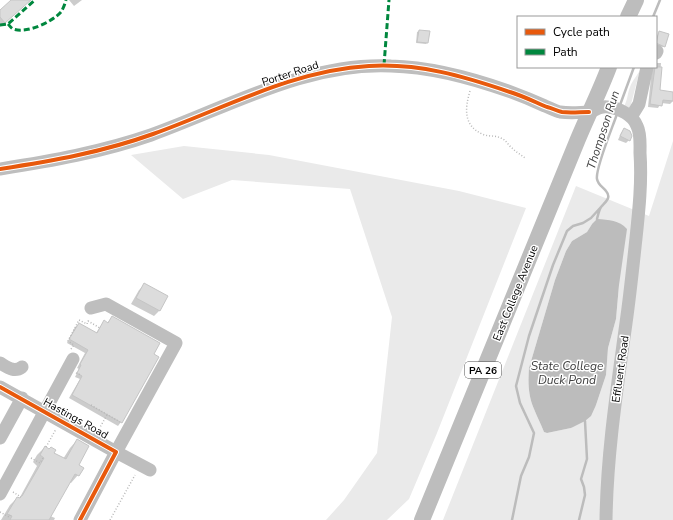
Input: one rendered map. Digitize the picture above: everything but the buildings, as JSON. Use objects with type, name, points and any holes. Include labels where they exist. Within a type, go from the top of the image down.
[{"type":"main road","points":[[628,16],[636,0]]},
{"type":"main road","name":"East College Avenue","points":[[422,520],[589,112],[599,94],[609,68]]},
{"type":"street","name":"Porter Road","points":[[0,170],[52,161],[126,143],[298,78],[324,72],[368,66],[388,65],[433,70],[474,80],[512,92],[560,112],[589,112],[605,106],[627,115]]},
{"type":"street","points":[[627,115],[639,104],[647,68]]},
{"type":"street","name":"Effluent Road","points":[[606,520],[607,484],[613,419],[627,320],[638,217],[641,171],[637,124],[627,115]]},
{"type":"street","points":[[91,308],[106,304],[176,343],[116,452],[150,470]]},
{"type":"street","points":[[0,494],[74,359]]},
{"type":"street","points":[[0,383],[10,366]]},
{"type":"street","name":"Hastings Road","points":[[0,387],[116,452],[80,520]]},
{"type":"street","points":[[0,438],[22,398]]},
{"type":"path","points":[[474,80],[466,108],[467,118],[470,124],[482,134],[500,137],[511,148],[525,158]]},
{"type":"path","points":[[74,359],[68,356],[74,344],[68,341],[79,320],[86,325],[88,321],[100,328]]},
{"type":"path","points":[[91,406],[122,424]]},
{"type":"path","points":[[99,429],[107,415]]},
{"type":"path","points":[[46,447],[61,421]]},
{"type":"path","points":[[110,520],[135,474]]},
{"type":"path","points":[[0,512],[9,517],[10,515]]},
{"type":"shaded area","points":[[640,70],[630,108],[623,108],[631,85]]},
{"type":"shaded area","points":[[673,141],[673,520],[443,520],[576,186],[649,216]],"holes":[[[592,224],[619,285],[616,319],[608,348],[606,375],[596,405],[571,428],[547,433],[544,432],[531,399],[529,368],[555,280],[566,251],[572,241],[587,232]]]},
{"type":"shaded area","points":[[184,146],[269,155],[459,191],[526,208],[437,433],[409,499],[387,520],[326,520],[344,500],[377,453],[392,317],[350,189],[232,180],[183,199],[131,155]]},
{"type":"water","name":"State College Duck Pond","points":[[597,219],[617,222],[627,229],[616,319],[608,348],[606,375],[591,416],[585,421],[571,428],[547,433],[544,432],[531,399],[529,368],[555,280],[566,251],[572,241],[587,232]]},
{"type":"waterway","name":"Thompson Run","points":[[653,16],[660,0]]},
{"type":"waterway","name":"Thompson Run","points":[[620,105],[634,68]]},
{"type":"waterway","name":"Thompson Run","points":[[597,219],[600,208],[608,198],[608,193],[598,183],[597,174],[601,157],[617,114]]},
{"type":"waterway","points":[[512,520],[521,476],[529,457],[534,433],[520,403],[516,386],[529,336],[553,265],[567,231],[573,226],[583,223],[591,218],[601,207]]},
{"type":"waterway","points":[[579,520],[585,495],[581,479],[587,459],[585,421]]},
{"type":"marked path","points":[[0,25],[8,24],[35,0]]},
{"type":"marked path","points":[[8,24],[11,28],[19,30],[39,26],[57,16],[61,12],[66,0]]},
{"type":"marked path","points":[[384,65],[389,0]]},
{"type":"cycle path","points":[[0,169],[58,159],[115,146],[153,134],[259,92],[286,83],[341,69],[369,66],[406,67],[441,72],[520,95],[560,112],[589,112]]},
{"type":"cycle path","points":[[0,387],[116,452],[80,520]]}]
